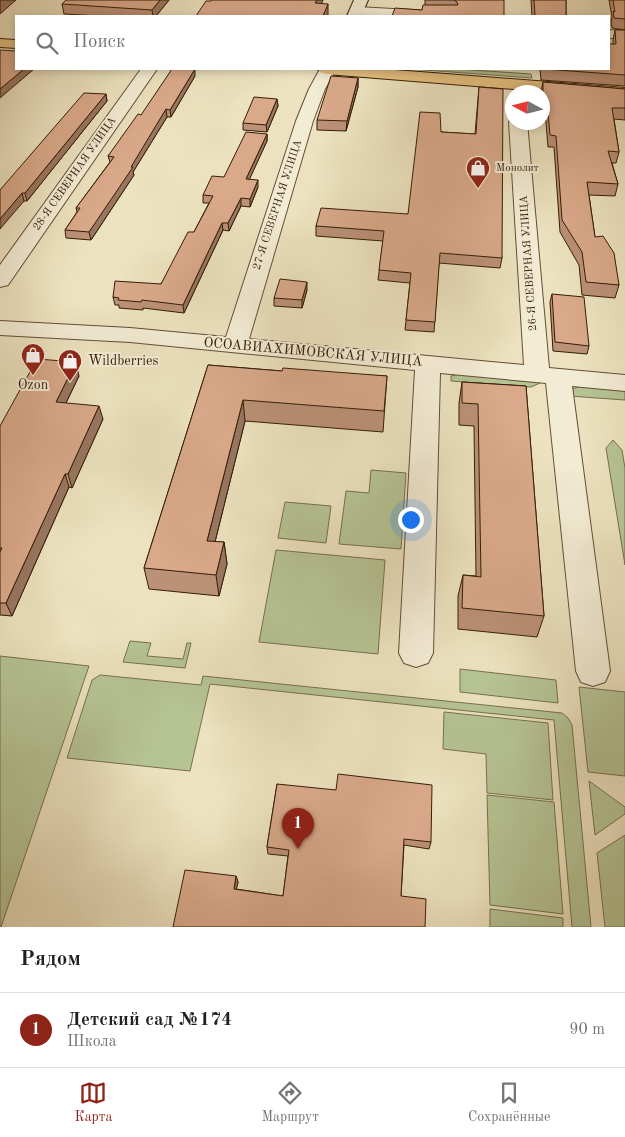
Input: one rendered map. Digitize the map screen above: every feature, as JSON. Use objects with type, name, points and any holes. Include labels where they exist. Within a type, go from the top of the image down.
[{"type":"main road","points":[[0,43],[15,44]]},
{"type":"main road","points":[[337,70],[505,87]]},
{"type":"main road","points":[[550,90],[625,93]]},
{"type":"street","points":[[358,9],[435,15]]},
{"type":"street","points":[[610,34],[625,35]]},
{"type":"street","name":"28-Я СЕВЕРНАЯ УЛИЦА","points":[[0,280],[148,70]]},
{"type":"street","name":"27-Я СЕВЕРНАЯ УЛИЦА","points":[[235,345],[276,208],[318,84],[326,70]]},
{"type":"street","name":"26-Я СЕВЕРНАЯ УЛИЦА","points":[[519,130],[548,375],[592,670]]},
{"type":"street","name":"ОСОАВИАХИМОВСКАЯ УЛИЦА","points":[[0,328],[130,335],[625,383]]},
{"type":"street","points":[[416,653],[428,363]]},
{"type":"green space","points":[[424,70],[472,70],[531,74],[532,78]]},
{"type":"green space","points":[[459,374],[540,383],[531,387],[451,381],[451,376]]},
{"type":"green space","points":[[582,385],[625,390],[625,400],[569,396],[573,389]]},
{"type":"green space","points":[[613,440],[622,450],[625,468],[625,565],[606,448]]},
{"type":"green space","points":[[371,470],[406,473],[401,549],[339,544],[346,491],[369,493]]},
{"type":"green space","points":[[285,502],[331,506],[326,543],[278,538]]},
{"type":"green space","points":[[276,550],[385,560],[378,654],[259,642]]},
{"type":"green space","points":[[130,641],[151,643],[147,656],[183,659],[187,643],[191,643],[185,668],[123,662]]},
{"type":"green space","points":[[0,656],[89,666],[1,927],[0,927]]},
{"type":"green space","points":[[460,669],[556,680],[558,703],[460,692]]},
{"type":"green space","points":[[100,675],[201,685],[203,676],[562,713],[572,725],[591,927],[572,927],[554,720],[210,684],[190,771],[67,758],[92,680]]},
{"type":"green space","points":[[579,687],[625,692],[625,776],[588,772]]},
{"type":"green space","points":[[444,712],[548,723],[553,800],[487,793],[486,754],[443,749]]},
{"type":"green space","points":[[589,781],[625,807],[625,814],[595,835]]},
{"type":"green space","points":[[487,795],[554,802],[563,914],[490,905]]},
{"type":"green space","points":[[625,835],[625,927],[605,927],[597,853]]},
{"type":"green space","points":[[490,909],[563,918],[563,927],[490,927]]},
{"type":"building","points":[[66,0],[160,0],[152,10],[62,4]]},
{"type":"building","points":[[317,0],[315,3],[328,4],[323,15],[197,15],[206,1]]},
{"type":"building","points":[[454,0],[504,0],[504,15],[392,15],[395,8],[422,10],[423,5],[458,5]]},
{"type":"building","points":[[534,0],[566,0],[566,15],[535,15]]},
{"type":"building","points":[[613,0],[625,0],[625,19],[614,18]]},
{"type":"building","points":[[615,30],[625,30],[625,75],[558,70],[610,70],[610,44],[616,44]]},
{"type":"building","points":[[0,50],[15,51],[15,70],[23,70],[0,89]]},
{"type":"building","points":[[171,70],[194,70],[170,110],[166,109],[131,167],[133,167],[89,232],[65,230],[80,208],[76,208],[114,157],[108,156],[138,114],[141,115]]},
{"type":"building","points":[[331,76],[358,78],[347,121],[317,120]]},
{"type":"building","points":[[543,82],[625,89],[625,108],[612,108],[619,152],[608,151],[618,184],[587,182],[595,237],[603,236],[614,253],[619,285],[586,282],[582,252],[562,220],[556,136],[550,135],[550,85],[543,85]]},
{"type":"building","points":[[479,87],[503,89],[502,258],[440,253],[435,322],[406,320],[411,273],[379,270],[384,231],[316,226],[321,208],[408,214],[420,112],[440,113],[441,132],[476,134]]},
{"type":"building","points":[[84,93],[106,94],[25,193],[22,193],[0,219],[0,190]]},
{"type":"building","points":[[254,97],[277,99],[266,125],[243,123]]},
{"type":"building","points":[[246,132],[267,134],[246,179],[258,180],[250,199],[241,198],[228,223],[222,223],[183,305],[142,300],[141,302],[118,300],[119,298],[113,297],[115,281],[161,284],[188,232],[194,232],[213,196],[203,195],[212,176],[224,177]]},
{"type":"building","points":[[280,279],[307,282],[302,300],[274,298]]},
{"type":"building","points":[[552,294],[584,297],[589,346],[555,342]]},
{"type":"building","points":[[37,359],[76,362],[56,402],[99,406],[68,474],[65,474],[6,603],[0,603],[0,552],[2,548],[0,548],[0,426]]},
{"type":"building","points":[[208,365],[282,371],[283,368],[387,376],[384,411],[243,400],[207,541],[224,542],[216,575],[144,568]]},
{"type":"building","points":[[462,382],[526,386],[544,616],[462,608],[463,575],[481,577],[478,404],[462,403]]},
{"type":"building","points":[[338,774],[432,785],[431,842],[404,839],[401,896],[426,899],[425,927],[173,927],[185,870],[236,876],[234,889],[283,896],[289,850],[267,847],[277,784],[336,790]]},
{"type":"place","name":"Монолит","points":[[478,189]]},
{"type":"place","name":"Ozon","points":[[33,376]]},
{"type":"place","name":"Wildberries","points":[[70,382]]},
{"type":"place","name":"Детский сад №174","points":[[298,849]]}]
